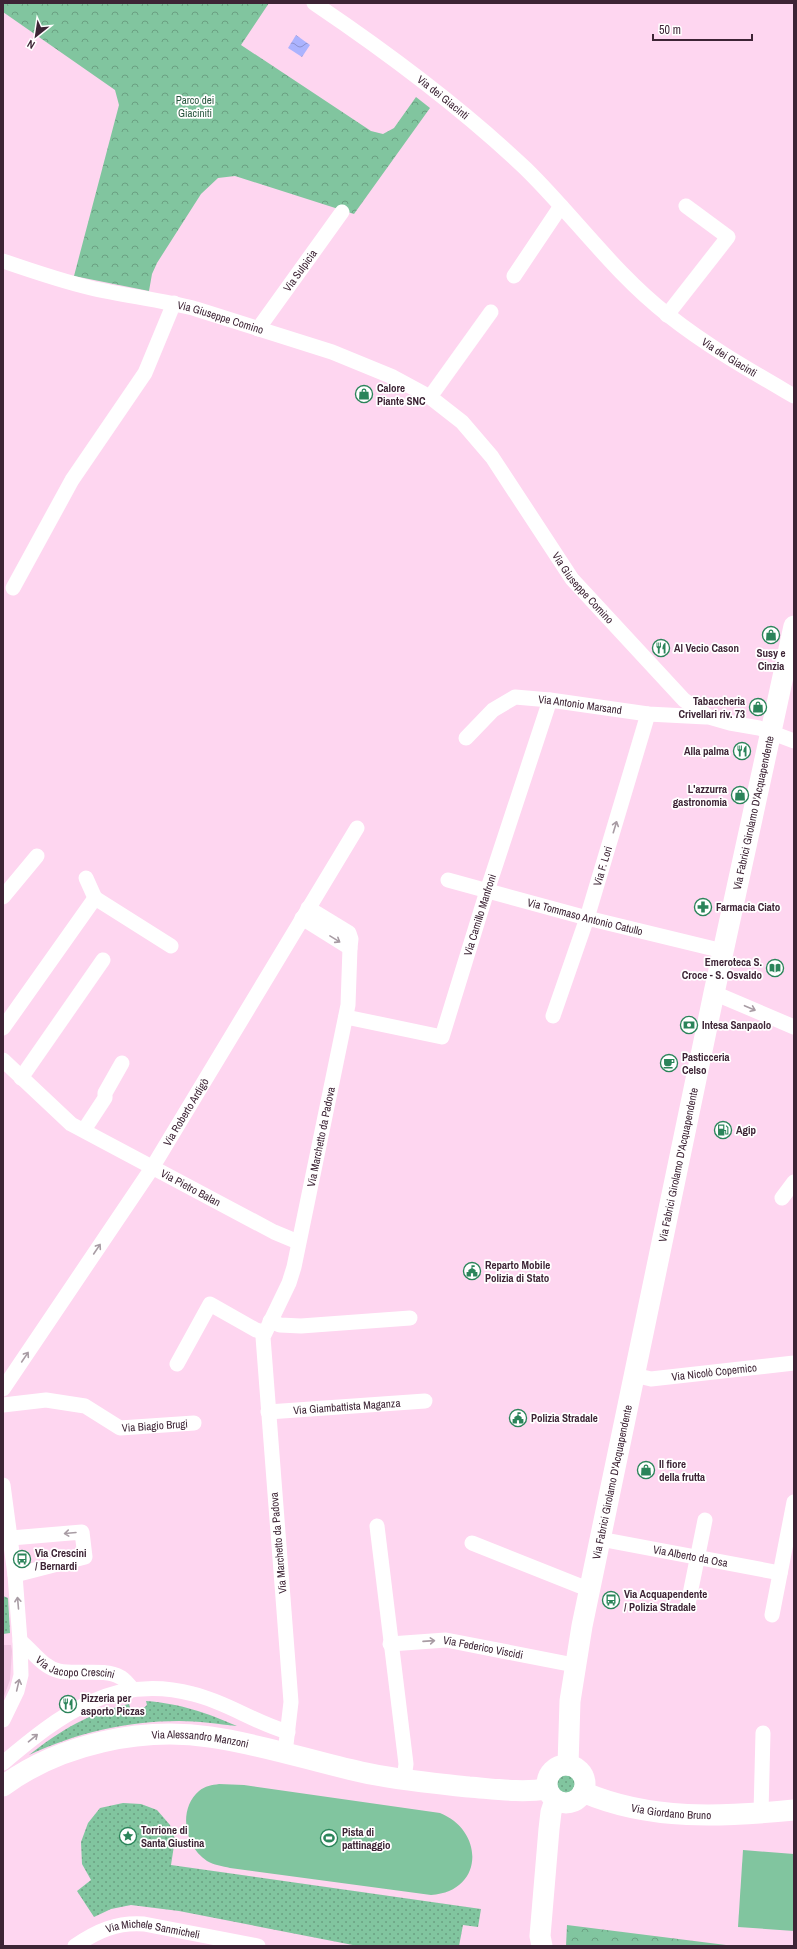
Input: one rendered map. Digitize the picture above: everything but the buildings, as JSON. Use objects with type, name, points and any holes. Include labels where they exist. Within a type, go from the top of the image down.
[{"type":"main road","name":"Via Fabrici Girolamo D'Acquapendente","points":[[568,1765],[570,1701],[574,1665],[714,993],[794,626]]},
{"type":"main road","name":"Via Alessandro Manzoni","points":[[3,1786],[38,1765],[78,1749],[105,1741],[182,1734],[210,1737],[285,1753],[360,1772],[404,1779],[508,1790],[535,1791],[551,1795]]},
{"type":"main road","points":[[540,1943],[551,1812],[551,1795],[548,1777],[551,1772],[562,1766],[568,1765],[578,1770],[582,1775],[584,1780],[583,1792],[576,1800],[566,1803],[551,1795]]},
{"type":"main road","name":"Via Giordano Bruno","points":[[583,1792],[609,1802],[650,1812],[726,1816],[794,1810]]},
{"type":"street","name":"Via dei Giacinti","points":[[314,3],[390,58],[472,122],[526,169],[627,278],[667,315],[711,347],[794,396]]},
{"type":"street","points":[[514,276],[561,206]]},
{"type":"street","points":[[667,315],[728,237],[686,206]]},
{"type":"street","name":"Via Sulpicia","points":[[258,329],[342,212]]},
{"type":"street","name":"Via Giuseppe Comino","points":[[3,260],[40,274],[91,288],[174,303],[332,352],[393,377],[430,397],[462,422],[492,457],[558,560],[591,602],[684,700],[709,717],[771,732],[794,741]]},
{"type":"street","points":[[13,588],[72,480],[145,373],[174,303]]},
{"type":"street","points":[[430,397],[491,312]]},
{"type":"street","name":"Via Antonio Marsand","points":[[466,738],[493,710],[515,697],[550,700],[648,714],[709,717]]},
{"type":"street","name":"Via Camillo Manfroni","points":[[346,1017],[442,1037],[487,891],[550,700]]},
{"type":"street","name":"Via F. Lori","points":[[553,1016],[588,918],[648,714]]},
{"type":"street","name":"Via Roberto Ardigò","points":[[3,1389],[152,1168],[357,828]]},
{"type":"street","points":[[3,897],[36,856]]},
{"type":"street","points":[[86,878],[95,898],[171,946]]},
{"type":"street","name":"Via Tommaso Antonio Catullo","points":[[448,880],[588,918],[723,951]]},
{"type":"street","points":[[3,1028],[95,898]]},
{"type":"street","name":"Via Marchetto da Padova","points":[[285,1753],[291,1702],[268,1412],[267,1326],[289,1283],[346,1017],[348,1005],[350,948],[305,913]]},
{"type":"street","points":[[20,1078],[103,960]]},
{"type":"street","points":[[714,993],[794,1027]]},
{"type":"street","name":"Via Pietro Balan","points":[[3,1060],[62,1118],[152,1168],[274,1232],[298,1242]]},
{"type":"street","points":[[84,1130],[105,1098],[105,1093],[122,1063]]},
{"type":"street","points":[[782,1198],[794,1182]]},
{"type":"street","points":[[177,1364],[210,1304],[256,1330],[267,1326],[301,1326],[410,1318]]},
{"type":"street","name":"Via Nicolò Copernico","points":[[634,1375],[651,1379],[794,1363]]},
{"type":"street","name":"Via Biagio Brugi","points":[[3,1405],[46,1400],[85,1406],[120,1428],[194,1423]]},
{"type":"street","name":"Via Giambattista Maganza","points":[[268,1412],[425,1401]]},
{"type":"street","name":"Via Jacopo Crescini","points":[[3,1485],[15,1575],[21,1675],[17,1691],[3,1720]]},
{"type":"street","points":[[772,1616],[794,1502]]},
{"type":"street","points":[[688,1604],[705,1520]]},
{"type":"street","points":[[376,1526],[406,1764],[404,1779]]},
{"type":"street","points":[[11,1538],[82,1532],[85,1556],[15,1575]]},
{"type":"street","name":"Via Alberto da Osa","points":[[600,1539],[780,1573]]},
{"type":"street","points":[[472,1543],[580,1586],[590,1587]]},
{"type":"street","name":"Via Federico Viscidi","points":[[390,1644],[446,1640],[574,1665]]},
{"type":"street","name":"Via Jacopo Crescini","points":[[20,1641],[48,1667],[58,1671],[115,1675],[120,1677],[133,1690]]},
{"type":"street","points":[[3,1763],[57,1720],[87,1702],[109,1694],[133,1690],[163,1689],[193,1694],[226,1706],[271,1727],[288,1732]]},
{"type":"street","points":[[762,1813],[764,1733]]},
{"type":"street","name":"Via Michele Sanmicheli","points":[[76,1946],[96,1933],[116,1925],[130,1923],[144,1924],[258,1946]]},
{"type":"shaded area","points":[[3,1645],[11,1645],[12,1651],[10,1680],[3,1699]]},
{"type":"green space","name":"Parco dei Giaciniti","points":[[3,3],[269,3],[241,45],[371,131],[383,134],[394,128],[416,97],[430,108],[354,214],[235,176],[218,178],[201,194],[157,263],[152,274],[149,291],[74,276],[119,105],[115,90],[3,12]]},
{"type":"green space","points":[[3,1596],[8,1598],[10,1633],[3,1634]]},
{"type":"green space","points":[[146,1701],[171,1704],[193,1709],[237,1726],[186,1721],[140,1723],[102,1730],[65,1740],[29,1755],[64,1730],[101,1712],[129,1704],[130,1708],[139,1710],[147,1705]]},
{"type":"green space","points":[[566,1775],[570,1776],[574,1780],[574,1788],[570,1792],[566,1793],[562,1792],[558,1788],[557,1784],[558,1780],[562,1776]]},
{"type":"green space","name":"Pista di pattinaggio","points":[[219,1784],[244,1785],[440,1813],[455,1822],[465,1833],[471,1846],[472,1860],[469,1872],[461,1883],[448,1891],[431,1895],[230,1868],[212,1864],[199,1854],[193,1846],[186,1827],[186,1817],[188,1807],[192,1799],[201,1789]]},
{"type":"green space","points":[[123,1803],[141,1804],[157,1810],[170,1825],[175,1839],[171,1865],[481,1909],[478,1927],[463,1925],[459,1946],[358,1946],[179,1911],[131,1905],[111,1909],[94,1917],[77,1891],[91,1880],[82,1864],[81,1842],[88,1823],[100,1808]]},
{"type":"green space","points":[[743,1850],[794,1854],[794,1931],[738,1927]]},
{"type":"green space","points":[[567,1925],[734,1946],[566,1946]]},
{"type":"water","points":[[296,35],[310,45],[302,57],[288,48]]},
{"type":"place","name":"Calore Piante SNC","points":[[364,394]]},
{"type":"place","name":"Susy e Cinzia","points":[[771,635]]},
{"type":"place","name":"Al Vecio Cason","points":[[661,648]]},
{"type":"place","name":"Tabaccheria Crivellari riv. 73","points":[[758,707]]},
{"type":"place","name":"Alla palma","points":[[742,751]]},
{"type":"place","name":"L'azzurra gastronomia","points":[[740,795]]},
{"type":"place","name":"Farmacia Ciato","points":[[703,907]]},
{"type":"place","name":"Emeroteca S. Croce - S. Osvaldo","points":[[775,968]]},
{"type":"place","name":"Intesa Sanpaolo","points":[[689,1025]]},
{"type":"place","name":"Pasticceria Celso","points":[[669,1063]]},
{"type":"place","name":"Agip","points":[[723,1130]]},
{"type":"place","name":"Reparto Mobile Polizia di Stato","points":[[472,1271]]},
{"type":"place","name":"Polizia Stradale","points":[[518,1418]]},
{"type":"place","name":"Il fiore della frutta","points":[[646,1470]]},
{"type":"place","name":"Via Crescini / Bernardi","points":[[22,1559]]},
{"type":"place","name":"Via Acquapendente / Polizia Stradale","points":[[611,1600]]},
{"type":"place","name":"Pizzeria per asporto Piczas","points":[[68,1704]]},
{"type":"place","name":"Torrione di Santa Giustina","points":[[128,1836]]},
{"type":"place","name":"Pista di pattinaggio","points":[[329,1838]]}]
